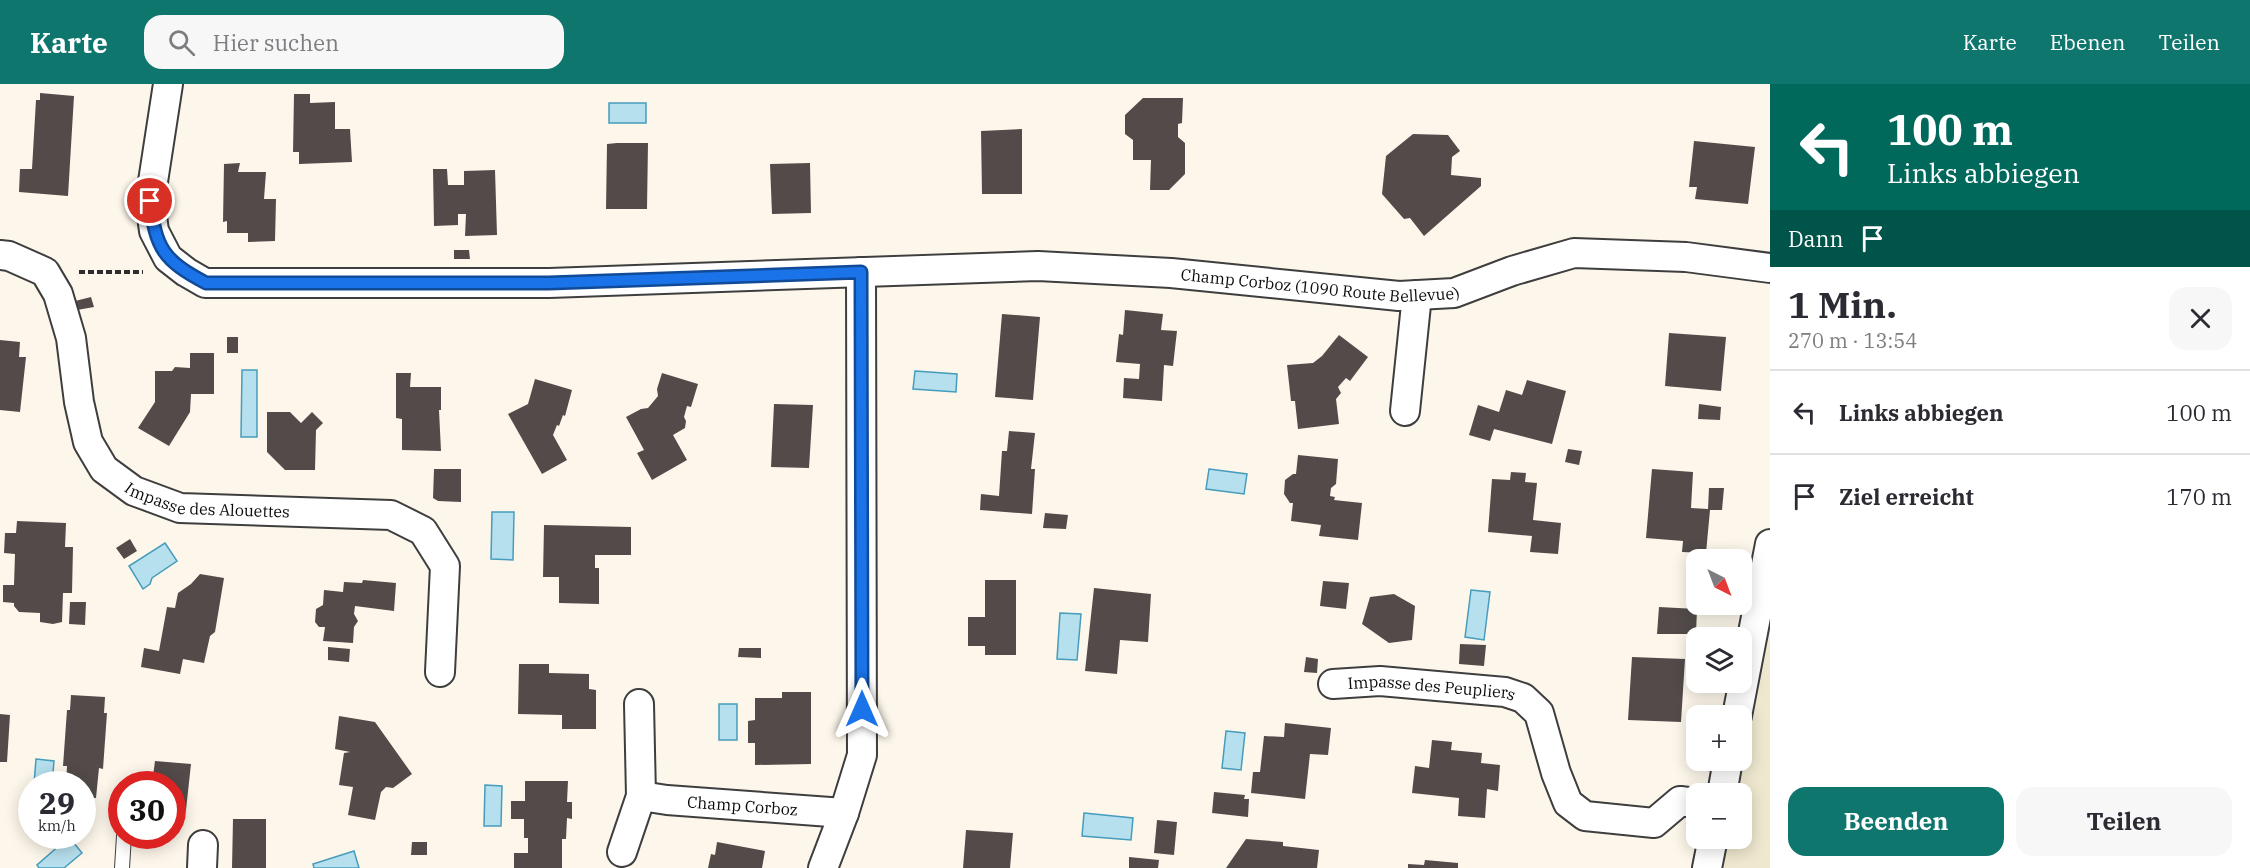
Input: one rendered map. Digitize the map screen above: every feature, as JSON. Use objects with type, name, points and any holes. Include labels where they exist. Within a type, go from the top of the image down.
[{"type":"street","name":"Champ Corboz (1090 Route Bellevue)","points":[[168,84],[150,201],[154,231],[168,258],[186,272],[206,283],[549,283],[1038,266],[1172,273],[1399,296],[1455,293],[1512,271],[1574,253],[1686,257],[1770,268]]},
{"type":"street","points":[[0,255],[9,256],[45,272]]},
{"type":"street","name":"Impasse des Alouettes","points":[[45,272],[58,294],[71,338],[79,402],[88,442],[104,469],[134,491],[180,508],[391,515],[423,531],[445,566],[440,672]]},
{"type":"street","points":[[823,868],[844,813],[862,755],[861,272]]},
{"type":"street","points":[[1405,411],[1417,295]]},
{"type":"street","points":[[1739,705],[1770,544]]},
{"type":"street","name":"Impasse des Peupliers","points":[[1333,684],[1380,681],[1504,692],[1523,698],[1539,713],[1556,772],[1568,803],[1586,816],[1654,823],[1680,801],[1686,802]]},
{"type":"street","points":[[622,852],[641,796],[639,704]]},
{"type":"street","name":"Champ Corboz","points":[[641,796],[667,800],[844,813]]},
{"type":"street","points":[[1707,868],[1711,849]]},
{"type":"lane","points":[[122,868],[123,849]]},
{"type":"path","points":[[45,272],[186,272]]},
{"type":"shaded area","points":[[1770,633],[1770,868],[1723,868],[1727,849],[1752,849],[1752,783],[1740,783],[1742,771],[1752,771],[1752,723]]},
{"type":"water","points":[[609,103],[646,103],[646,123],[609,123]]},
{"type":"water","points":[[242,370],[257,370],[257,437],[241,437]]},
{"type":"water","points":[[915,371],[957,374],[956,392],[913,389]]},
{"type":"water","points":[[1209,469],[1247,474],[1244,494],[1206,489]]},
{"type":"water","points":[[492,512],[514,512],[513,560],[491,559]]},
{"type":"water","points":[[165,543],[177,561],[152,578],[150,584],[143,589],[129,566]]},
{"type":"water","points":[[1471,590],[1490,592],[1484,640],[1465,637]]},
{"type":"water","points":[[1060,613],[1081,614],[1077,660],[1057,659]]},
{"type":"water","points":[[719,704],[737,704],[737,740],[719,740]]},
{"type":"water","points":[[1226,731],[1245,733],[1241,770],[1222,768]]},
{"type":"water","points":[[36,759],[54,761],[53,771],[35,771]]},
{"type":"water","points":[[485,785],[502,786],[501,826],[484,826]]},
{"type":"water","points":[[1084,813],[1133,818],[1131,840],[1082,836]]},
{"type":"water","points":[[55,849],[79,849],[82,853],[64,868],[39,868],[37,865]]},
{"type":"water","points":[[354,851],[359,868],[314,868],[313,864]]},
{"type":"building","points":[[40,93],[74,96],[68,196],[19,192],[20,169],[32,169],[36,100],[40,100]]},
{"type":"building","points":[[294,94],[310,94],[310,103],[335,102],[335,129],[350,129],[352,162],[299,164],[299,152],[293,152]]},
{"type":"building","points":[[1143,98],[1183,98],[1182,123],[1178,124],[1178,137],[1185,143],[1185,174],[1169,190],[1150,190],[1151,160],[1133,160],[1133,140],[1125,134],[1125,115]]},
{"type":"building","points":[[1022,129],[1022,194],[982,194],[981,131]]},
{"type":"building","points":[[1413,134],[1448,135],[1460,151],[1452,157],[1451,175],[1481,178],[1481,186],[1424,236],[1410,218],[1404,219],[1382,194],[1386,156]]},
{"type":"building","points":[[1694,141],[1755,147],[1748,204],[1695,199],[1697,187],[1689,187]]},
{"type":"building","points":[[648,143],[647,209],[606,209],[607,144]]},
{"type":"building","points":[[240,163],[238,172],[266,172],[264,199],[276,199],[275,241],[248,242],[248,233],[227,233],[227,221],[223,222],[224,164]]},
{"type":"building","points":[[810,163],[811,213],[772,214],[770,164]]},
{"type":"building","points":[[433,169],[447,169],[448,185],[464,185],[464,171],[495,170],[497,235],[465,236],[466,214],[458,214],[458,225],[434,226]]},
{"type":"building","points":[[454,250],[469,250],[470,259],[454,259]]},
{"type":"building","points":[[91,297],[94,307],[77,310],[75,301]]},
{"type":"building","points":[[1125,310],[1163,314],[1161,330],[1177,331],[1173,366],[1164,365],[1162,401],[1123,398],[1124,378],[1139,379],[1140,364],[1116,362],[1119,334],[1123,335]]},
{"type":"building","points":[[1002,314],[1040,317],[1033,400],[995,397]]},
{"type":"building","points":[[1669,333],[1726,337],[1721,391],[1665,386]]},
{"type":"building","points":[[1339,335],[1368,357],[1350,381],[1346,378],[1338,387],[1341,393],[1336,399],[1339,424],[1298,429],[1295,401],[1291,401],[1287,365],[1313,363],[1322,356]]},
{"type":"building","points":[[227,337],[238,337],[238,353],[227,353]]},
{"type":"building","points":[[0,340],[20,342],[19,357],[26,357],[20,412],[0,410]]},
{"type":"building","points":[[190,353],[214,353],[214,394],[191,394],[190,412],[169,446],[138,428],[155,402],[155,371],[172,371],[175,367],[190,368]]},
{"type":"building","points":[[396,373],[411,373],[410,387],[441,387],[441,410],[439,410],[441,451],[402,450],[402,419],[396,418]]},
{"type":"building","points":[[662,373],[698,384],[691,407],[687,406],[684,417],[685,428],[673,435],[687,460],[652,480],[637,453],[644,450],[626,417],[648,408],[658,396],[657,389]]},
{"type":"building","points":[[535,379],[572,390],[565,416],[563,415],[553,435],[567,460],[542,474],[508,414],[528,404]]},
{"type":"building","points":[[1527,380],[1566,391],[1552,444],[1494,429],[1490,441],[1469,435],[1478,405],[1499,412],[1506,390],[1522,395]]},
{"type":"building","points":[[774,404],[813,405],[809,468],[771,467]]},
{"type":"building","points":[[1699,404],[1721,407],[1720,420],[1698,419]]},
{"type":"building","points":[[267,412],[290,412],[301,423],[312,412],[323,423],[316,430],[315,470],[285,470],[267,452]]},
{"type":"building","points":[[1009,431],[1035,433],[1031,469],[1035,469],[1032,514],[980,510],[981,494],[999,496],[1002,451],[1007,451]]},
{"type":"building","points":[[1568,449],[1582,451],[1579,465],[1565,462]]},
{"type":"building","points":[[1298,455],[1338,459],[1336,484],[1331,488],[1330,496],[1335,497],[1334,500],[1362,503],[1358,540],[1319,536],[1321,525],[1291,521],[1293,503],[1290,503],[1284,494],[1285,480],[1296,474]]},
{"type":"building","points":[[434,469],[461,469],[461,502],[438,501],[433,498]]},
{"type":"building","points":[[1652,469],[1693,472],[1691,508],[1708,509],[1709,488],[1724,488],[1722,510],[1710,510],[1706,549],[1686,549],[1686,552],[1682,552],[1683,541],[1646,538]]},
{"type":"building","points":[[1511,472],[1526,473],[1525,482],[1537,483],[1533,520],[1561,523],[1558,554],[1530,552],[1532,536],[1488,532],[1492,479],[1510,480]]},
{"type":"building","points":[[1045,513],[1068,515],[1066,529],[1043,528]]},
{"type":"building","points":[[17,521],[66,523],[65,547],[73,547],[72,593],[63,593],[62,622],[53,624],[40,622],[40,613],[19,612],[14,603],[3,602],[3,585],[14,585],[15,554],[4,553],[5,533],[16,533]]},
{"type":"building","points":[[544,525],[631,527],[631,555],[595,555],[595,568],[599,568],[599,604],[559,603],[559,577],[543,577]]},
{"type":"building","points":[[130,539],[137,551],[124,559],[116,548]]},
{"type":"building","points":[[200,574],[224,578],[215,632],[210,636],[204,663],[183,659],[180,674],[141,667],[144,648],[159,651],[167,607],[175,608],[178,593]]},
{"type":"building","points":[[363,580],[396,583],[394,611],[355,606],[354,614],[358,621],[354,627],[353,643],[323,641],[325,627],[319,627],[315,622],[316,609],[323,605],[324,590],[343,592],[344,582],[362,583]]},
{"type":"building","points":[[985,580],[1016,580],[1016,655],[985,655],[985,646],[968,646],[968,617],[985,617]]},
{"type":"building","points":[[1323,581],[1349,583],[1346,609],[1320,606]]},
{"type":"building","points":[[1094,588],[1151,594],[1148,642],[1120,640],[1117,674],[1085,671]]},
{"type":"building","points":[[1394,594],[1415,606],[1412,640],[1389,643],[1362,624],[1370,597]]},
{"type":"building","points":[[70,602],[86,602],[85,625],[69,624]]},
{"type":"building","points":[[1659,607],[1686,608],[1686,615],[1697,615],[1696,627],[1686,627],[1686,634],[1657,634]]},
{"type":"building","points":[[1460,644],[1486,645],[1484,666],[1459,664]]},
{"type":"building","points":[[328,647],[350,649],[349,662],[328,660]]},
{"type":"building","points":[[739,648],[761,648],[761,658],[738,657]]},
{"type":"building","points":[[1306,657],[1318,659],[1317,673],[1304,672]]},
{"type":"building","points":[[1632,657],[1685,659],[1681,722],[1628,720]]},
{"type":"building","points":[[519,664],[549,664],[549,673],[589,674],[589,689],[596,690],[596,729],[562,729],[562,715],[518,714]]},
{"type":"building","points":[[782,692],[811,692],[811,764],[755,765],[755,743],[748,743],[748,721],[755,720],[755,698],[782,698]]},
{"type":"building","points":[[71,695],[105,697],[104,713],[107,713],[103,769],[99,768],[96,798],[96,771],[67,771],[67,766],[63,766],[67,710],[70,710]]},
{"type":"building","points":[[0,714],[10,715],[7,762],[0,762]]},
{"type":"building","points":[[339,716],[375,722],[412,774],[393,788],[386,787],[381,792],[375,820],[348,815],[353,787],[339,785],[344,753],[350,752],[335,749]]},
{"type":"building","points":[[1285,723],[1331,728],[1328,755],[1310,754],[1305,799],[1251,793],[1253,772],[1260,772],[1264,736],[1284,737]]},
{"type":"building","points":[[1432,740],[1452,742],[1451,750],[1482,753],[1481,763],[1500,765],[1498,791],[1487,789],[1485,818],[1458,816],[1459,798],[1412,793],[1415,766],[1429,768]]},
{"type":"building","points":[[155,761],[191,764],[186,810],[186,771],[154,771]]},
{"type":"building","points":[[525,781],[568,781],[567,802],[572,802],[572,819],[567,818],[566,839],[562,839],[562,868],[514,868],[514,853],[528,853],[528,838],[524,838],[524,819],[511,819],[511,801],[525,801]]},
{"type":"building","points":[[1214,792],[1245,795],[1244,799],[1249,799],[1248,817],[1212,813]]},
{"type":"building","points":[[233,819],[266,819],[266,868],[232,868]]},
{"type":"building","points":[[1157,820],[1177,822],[1174,855],[1154,853]]},
{"type":"building","points":[[966,830],[1013,833],[1010,868],[963,868]]},
{"type":"building","points":[[1246,839],[1283,842],[1283,846],[1319,850],[1317,868],[1226,868]]},
{"type":"building","points":[[412,842],[427,842],[427,855],[411,855]]},
{"type":"building","points":[[717,842],[765,851],[762,868],[708,868],[711,854],[715,855]]},
{"type":"building","points":[[1129,857],[1159,860],[1158,868],[1129,868]]},
{"type":"building","points":[[1425,860],[1458,863],[1458,868],[1408,868],[1408,864],[1424,865]]},
{"type":"route","points":[[150,201],[154,231],[168,258],[186,272],[206,283],[549,283],[861,272],[862,709]]}]
